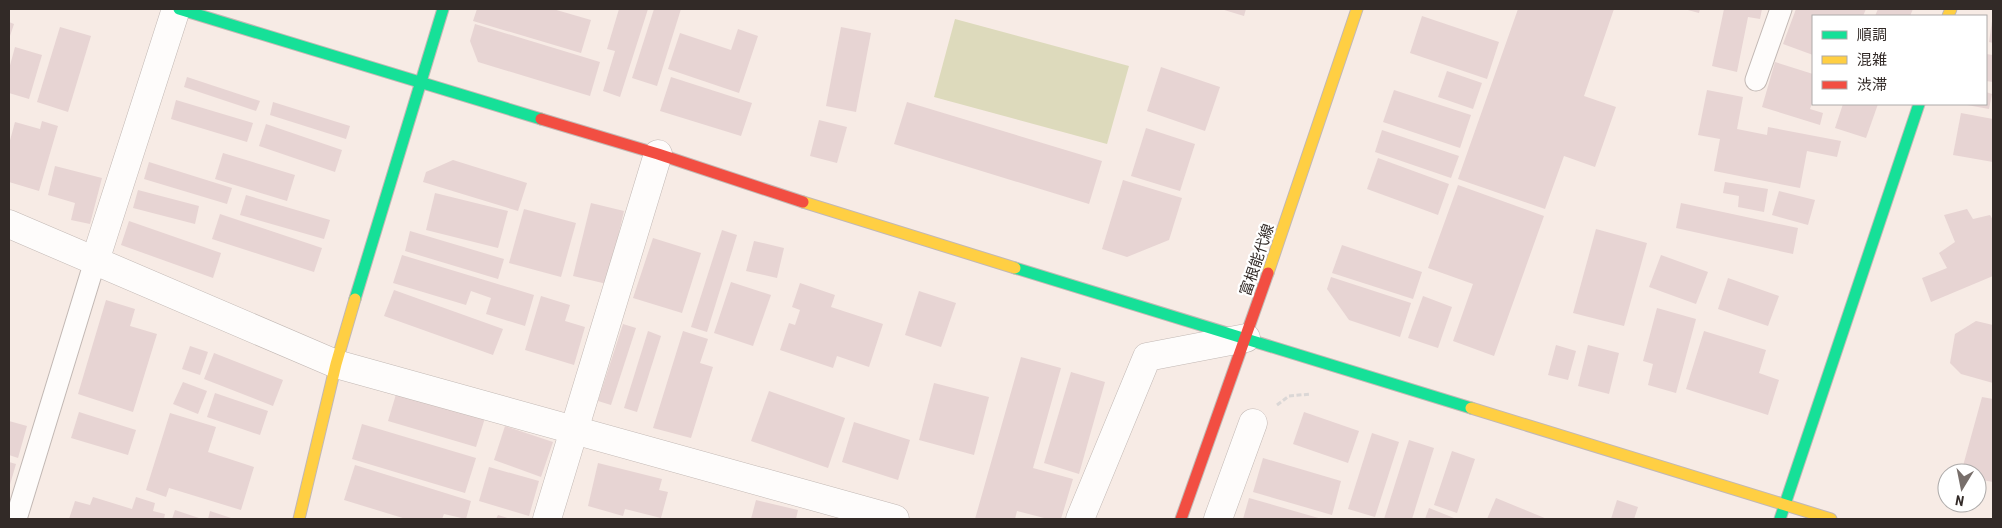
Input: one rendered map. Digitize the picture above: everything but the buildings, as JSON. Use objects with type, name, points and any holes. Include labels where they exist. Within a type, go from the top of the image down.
[{"type":"street","points":[[95,261],[177,9],[420,84],[658,154],[869,224],[1246,338],[1831,519]]},
{"type":"street","points":[[299,519],[336,364],[443,9]]},
{"type":"street","name":"富根能代線","points":[[1181,519],[1246,338],[1357,9]]},
{"type":"street","points":[[1780,519],[1919,105]]},
{"type":"street","points":[[547,519],[658,154]]},
{"type":"street","points":[[9,224],[336,364],[895,519]]},
{"type":"street","points":[[1080,519],[1147,357],[1246,338]]},
{"type":"street","points":[[1218,519],[1253,423]]},
{"type":"lane","points":[[1756,80],[1781,9]]},
{"type":"lane","points":[[16,519],[95,261]]},
{"type":"shaded area","points":[[955,19],[1129,66],[1107,144],[934,97]]},
{"type":"traffic: fast","points":[[179,9],[541,119]]},
{"type":"traffic: fast","points":[[355,299],[443,9]]},
{"type":"traffic: fast","points":[[1780,519],[1919,105]]},
{"type":"traffic: fast","points":[[1015,268],[1471,408]]},
{"type":"traffic: slow","points":[[1268,273],[1357,9]]},
{"type":"traffic: slow","points":[[1948,15],[1951,9]]},
{"type":"traffic: slow","points":[[803,202],[1015,268]]},
{"type":"traffic: slow","points":[[299,519],[336,364],[355,299]]},
{"type":"traffic: slow","points":[[1471,408],[1831,519]]},
{"type":"traffic: jam","points":[[541,119],[658,154],[803,202]]},
{"type":"traffic: jam","points":[[1181,519],[1268,273]]}]
